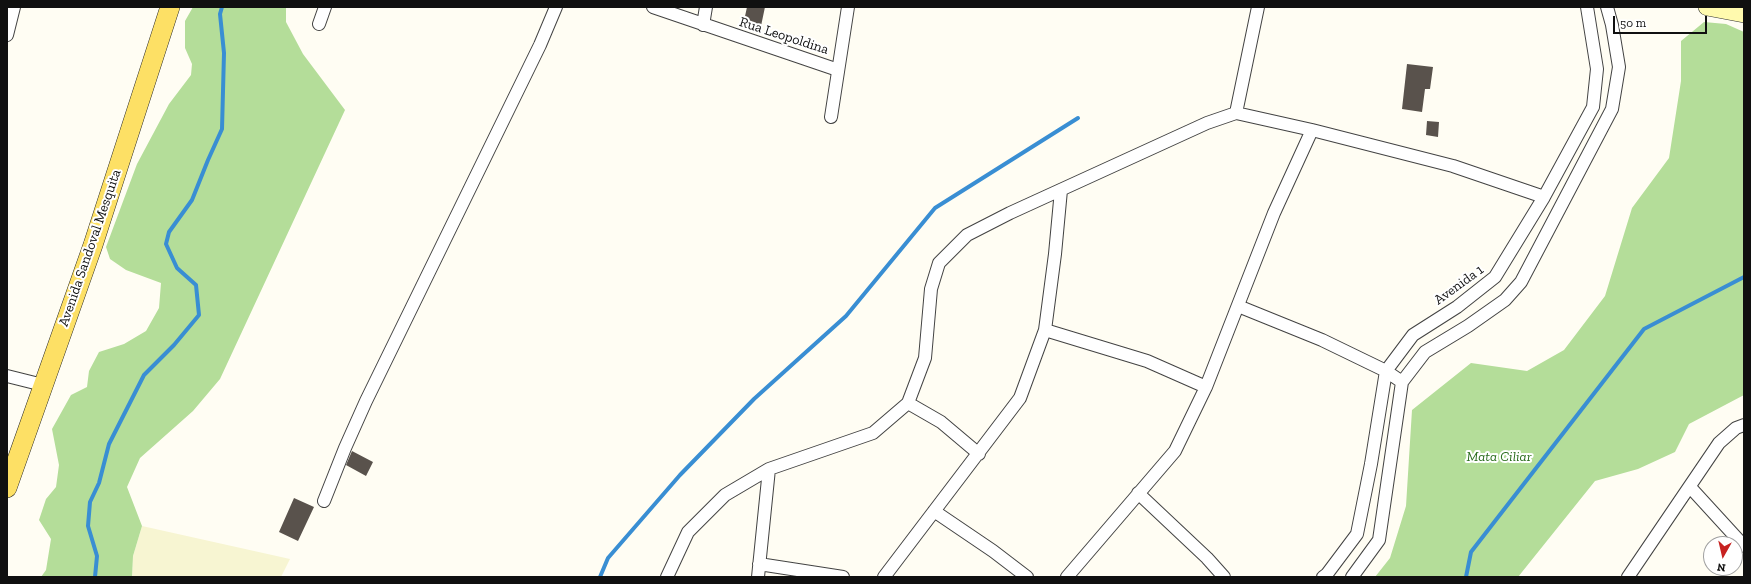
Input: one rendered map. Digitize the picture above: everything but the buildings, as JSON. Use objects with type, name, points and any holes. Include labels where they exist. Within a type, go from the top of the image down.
[{"type":"main road","name":"Avenida Sandoval Mesquita","points":[[7,488],[92,245],[170,7]]},
{"type":"main road","points":[[1707,7],[1744,14]]},
{"type":"street","points":[[7,35],[14,7]]},
{"type":"street","points":[[318,24],[326,7]]},
{"type":"street","points":[[324,502],[366,400],[540,45],[556,7]]},
{"type":"street","name":"Rua Leopoldina","points":[[653,7],[838,70]]},
{"type":"street","points":[[703,25],[706,7]]},
{"type":"street","points":[[831,117],[848,7]]},
{"type":"street","points":[[1236,113],[1258,7]]},
{"type":"street","name":"Avenida 1","points":[[1323,577],[1327,574],[1357,534],[1371,464],[1386,370],[1413,335],[1457,307],[1495,277],[1544,197],[1593,107],[1597,69],[1588,7]]},
{"type":"street","points":[[1352,577],[1379,540],[1402,382],[1425,352],[1468,326],[1505,300],[1521,282],[1612,109],[1619,67],[1612,25],[1607,7]]},
{"type":"street","points":[[667,577],[688,532],[725,495],[768,469],[873,433],[908,403],[925,358],[931,289],[939,263],[967,235],[1207,123],[1236,113],[1312,130],[1453,166],[1544,197]]},
{"type":"street","points":[[1067,577],[1174,451],[1206,387],[1274,213],[1312,130]]},
{"type":"street","points":[[884,577],[979,454],[1020,398],[1046,330],[1061,190]]},
{"type":"street","points":[[1238,306],[1322,340],[1386,370],[1402,382]]},
{"type":"street","points":[[1046,330],[1147,361],[1206,387]]},
{"type":"street","points":[[7,376],[43,386]]},
{"type":"street","points":[[908,403],[941,422],[979,454]]},
{"type":"street","points":[[1628,577],[1719,443],[1736,428],[1744,425]]},
{"type":"street","points":[[758,577],[768,469]]},
{"type":"street","points":[[1690,487],[1744,546]]},
{"type":"street","points":[[1138,493],[1207,558],[1224,577]]},
{"type":"street","points":[[934,511],[993,551],[1027,577]]},
{"type":"street","points":[[759,564],[844,577]]},
{"type":"shaded area","points":[[142,526],[290,559],[281,577],[132,577],[133,556]]},
{"type":"green space","points":[[193,7],[286,7],[286,22],[303,54],[345,110],[220,379],[193,411],[140,458],[127,487],[142,526],[133,556],[132,577],[41,577],[46,570],[51,539],[39,520],[46,499],[56,487],[59,465],[52,429],[71,395],[87,387],[89,371],[99,352],[124,344],[146,331],[159,308],[161,283],[126,270],[110,259],[106,247],[137,164],[169,104],[191,75],[192,64],[185,48],[185,21]]},
{"type":"green space","name":"Mata Ciliar","points":[[1704,22],[1726,24],[1744,32],[1744,395],[1689,424],[1675,452],[1638,469],[1595,481],[1518,577],[1375,577],[1390,558],[1406,506],[1412,410],[1471,363],[1527,371],[1564,350],[1605,296],[1632,208],[1669,158],[1681,81],[1681,41]]},
{"type":"waterway","points":[[95,577],[97,556],[88,526],[90,502],[99,483],[109,444],[144,375],[174,345],[199,315],[196,285],[177,268],[166,244],[169,232],[192,200],[222,129],[224,53],[220,14],[222,7]]},
{"type":"waterway","points":[[600,577],[608,558],[680,475],[754,399],[846,316],[935,208],[1078,118]]},
{"type":"waterway","points":[[1466,577],[1471,552],[1644,329],[1744,277]]}]
